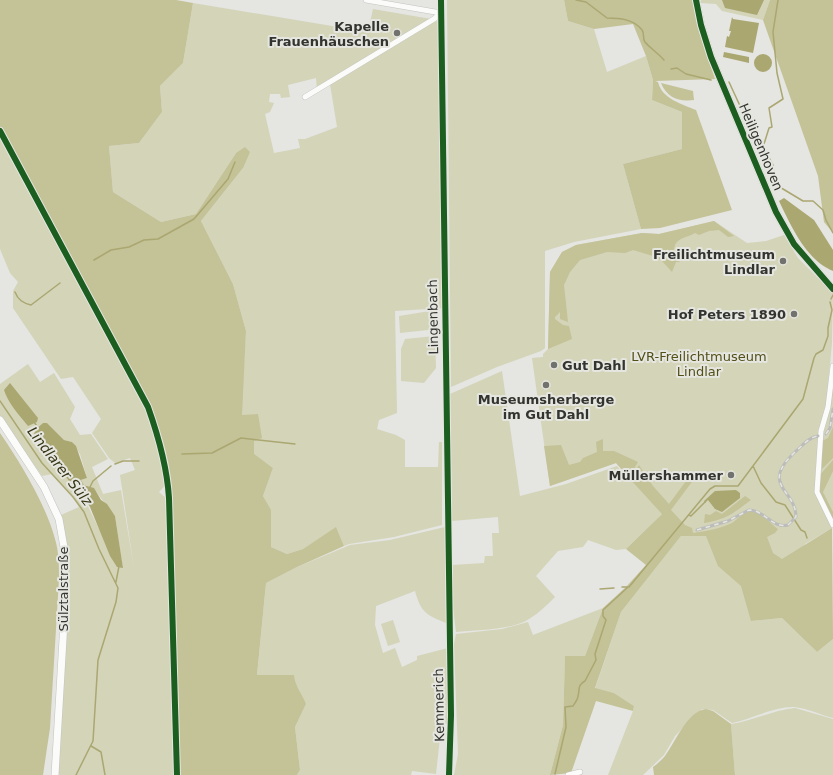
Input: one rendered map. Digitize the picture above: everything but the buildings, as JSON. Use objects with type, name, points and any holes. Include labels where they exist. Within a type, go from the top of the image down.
[{"type":"main road","name":"Heiligenhoven","points":[[696,0],[701,25],[711,57],[776,212],[794,244],[833,289]]},
{"type":"main road","name":"Sülztalstraße","points":[[0,420],[44,487],[59,520],[65,554],[64,622],[55,775]]},
{"type":"street","points":[[369,0],[441,13]]},
{"type":"street","name":"Lingenbach","points":[[441,0],[440,78],[449,634]]},
{"type":"street","points":[[305,97],[434,19],[441,13]]},
{"type":"street","points":[[833,366],[828,407],[821,431],[817,492],[833,525]]},
{"type":"street","name":"Kemmerich","points":[[449,634],[451,756],[449,775]]},
{"type":"street","points":[[568,775],[580,772]]},
{"type":"green space","points":[[447,0],[564,0],[568,21],[594,29],[607,72],[646,56],[653,80],[652,100],[682,112],[682,149],[623,164],[641,229],[574,242],[545,251],[545,348],[541,351],[497,367],[451,387]]},
{"type":"green space","points":[[701,0],[770,0],[763,20],[722,11],[716,4],[701,3]]},
{"type":"green space","points":[[193,3],[368,32],[373,9],[431,19],[317,90],[316,78],[288,85],[290,97],[281,98],[280,94],[270,94],[269,102],[274,103],[270,112],[265,114],[274,153],[300,148],[298,139],[305,139],[337,127],[330,84],[434,20],[438,22],[443,308],[395,311],[397,413],[379,420],[377,429],[396,435],[405,440],[405,467],[438,467],[439,442],[442,442],[442,525],[394,537],[344,546],[336,528],[303,549],[287,554],[271,547],[271,511],[263,496],[273,468],[253,454],[254,441],[241,416],[246,331],[233,284],[201,221],[243,168],[236,153],[196,214],[161,222],[113,192],[109,146],[139,143],[162,112],[160,86],[183,63]]},
{"type":"green space","points":[[0,133],[146,406],[163,456],[166,482],[159,492],[168,500],[170,529],[176,775],[58,775],[67,623],[69,554],[61,515],[79,507],[73,497],[52,474],[42,476],[0,417],[0,384],[28,364],[40,382],[54,373],[75,407],[70,419],[80,435],[91,434],[108,459],[92,467],[103,494],[121,490],[134,568],[120,475],[135,470],[130,458],[115,463],[109,458],[92,433],[101,419],[73,377],[61,379],[13,308],[13,291],[18,282],[10,273],[0,249]],"holes":[[[43,423],[47,423],[64,440],[72,442],[80,454],[87,478],[69,481],[34,434],[36,429]],[[93,488],[115,516],[123,569],[99,529],[81,492]]]},
{"type":"green space","name":"LVR-Freilichtmuseum Lindlar","points":[[714,221],[747,243],[766,241],[784,235],[798,258],[833,293],[832,343],[826,406],[819,433],[815,477],[815,492],[832,528],[805,544],[751,621],[782,618],[817,652],[833,639],[833,718],[804,709],[787,707],[732,723],[713,710],[702,709],[675,736],[664,755],[643,775],[608,775],[634,706],[614,693],[595,689],[621,612],[681,536],[662,514],[626,549],[616,550],[588,540],[583,547],[558,551],[536,576],[555,597],[540,612],[522,623],[514,625],[494,629],[456,632],[453,608],[452,565],[484,563],[485,556],[493,556],[492,533],[499,533],[498,517],[452,521],[450,394],[502,371],[520,496],[566,484],[617,466],[628,479],[629,477],[616,463],[550,486],[532,358],[543,357],[543,354],[548,349],[550,272],[562,252],[576,245],[642,233],[659,234]]},
{"type":"green space","points":[[436,310],[437,329],[400,333],[399,316]]},
{"type":"green space","points":[[435,336],[436,368],[424,383],[401,381],[401,349],[405,339]]},
{"type":"green space","points":[[833,376],[833,522],[818,477],[821,468],[822,441]]},
{"type":"green space","points":[[445,527],[446,623],[434,618],[422,609],[415,591],[376,606],[375,625],[383,653],[395,648],[402,667],[417,660],[417,656],[448,648],[449,724],[443,724],[442,727],[436,726],[435,735],[440,738],[436,774],[412,771],[411,775],[297,775],[300,770],[295,727],[306,704],[298,690],[293,686],[281,681],[257,676],[266,583],[297,567],[350,545],[390,540]]},
{"type":"green space","points":[[603,608],[585,656],[565,656],[563,725],[550,775],[454,775],[458,754],[454,644],[456,634],[502,629],[528,622],[533,635]]},
{"type":"green space","points":[[393,620],[400,642],[388,646],[381,624]]},
{"type":"green space","points":[[795,708],[833,719],[833,775],[735,775],[731,724]]},
{"type":"shaded area","points":[[0,0],[176,0],[193,3],[183,63],[160,86],[162,112],[139,143],[109,146],[113,192],[161,222],[196,214],[236,153],[245,147],[250,152],[243,168],[201,221],[233,284],[246,331],[242,415],[258,414],[262,438],[254,441],[254,454],[273,468],[263,496],[271,510],[271,547],[287,554],[303,549],[336,527],[344,546],[266,583],[257,675],[294,675],[297,687],[306,704],[295,727],[300,770],[297,775],[178,775],[171,502],[172,489],[169,484],[160,437],[148,405],[0,129]]},
{"type":"shaded area","points":[[564,0],[693,0],[715,79],[655,81],[658,82],[660,88],[668,97],[696,110],[732,210],[660,228],[641,229],[623,164],[682,149],[682,112],[652,100],[653,80],[646,56],[633,24],[594,29],[568,21]]},
{"type":"shaded area","points":[[770,0],[833,0],[833,233],[824,222],[818,176],[763,20]]},
{"type":"shaded area","points":[[661,83],[693,91],[694,100],[674,98],[667,92]]},
{"type":"shaded area","points":[[714,221],[734,236],[728,237],[719,230],[709,231],[699,235],[695,233],[682,239],[675,245],[672,254],[680,262],[676,262],[672,272],[662,261],[653,256],[633,250],[625,253],[607,252],[580,260],[570,272],[564,285],[568,322],[560,319],[560,312],[555,317],[555,319],[563,325],[569,326],[572,339],[548,349],[550,272],[562,252],[576,245],[642,233],[659,234]]},
{"type":"shaded area","points":[[833,427],[833,458],[822,469],[822,441],[828,438]]},
{"type":"shaded area","points":[[0,433],[24,470],[39,498],[51,526],[58,554],[59,579],[50,728],[43,775],[0,775]]},
{"type":"shaded area","points":[[603,439],[603,451],[614,451],[638,462],[629,478],[616,463],[550,486],[544,446],[561,445],[569,465],[580,462],[583,458],[597,452],[596,442]]},
{"type":"shaded area","points":[[833,460],[833,471],[823,492],[833,512],[833,522],[819,491],[818,477]]},
{"type":"shaded area","points":[[639,465],[653,486],[669,504],[689,477],[697,471],[697,475],[671,510],[685,525],[692,528],[693,533],[723,527],[732,523],[747,512],[753,511],[763,516],[778,529],[775,533],[767,537],[773,553],[782,559],[832,528],[833,639],[817,652],[782,618],[751,621],[741,586],[718,566],[706,536],[681,536],[621,612],[595,688],[614,693],[634,706],[633,711],[596,701],[571,773],[550,775],[563,725],[565,656],[585,656],[603,608],[626,587],[646,565],[626,549],[662,514],[630,479]]},
{"type":"shaded area","points":[[745,496],[751,500],[734,512],[724,518],[704,523],[705,514],[710,515],[716,511],[722,514]]},
{"type":"shaded area","points":[[706,709],[713,711],[731,724],[735,775],[654,775],[653,767],[665,756],[687,721],[699,711]]},
{"type":"water","points":[[722,0],[764,0],[757,15],[725,8]]},
{"type":"water","points":[[732,17],[733,19],[759,23],[753,53],[725,47],[727,36],[729,37],[731,31],[729,31]]},
{"type":"water","points":[[724,52],[749,57],[749,63],[723,57]]},
{"type":"water","points":[[763,54],[769,57],[772,63],[769,69],[763,72],[757,69],[754,63],[757,57]]},
{"type":"water","points":[[784,198],[814,220],[833,250],[833,271],[823,266],[815,259],[800,241],[779,201]]},
{"type":"water","points":[[10,383],[38,418],[37,422],[28,426],[14,409],[4,390]]},
{"type":"water","points":[[43,423],[47,423],[64,440],[72,442],[76,446],[87,478],[74,482],[69,481],[34,434],[36,429]]},
{"type":"water","points":[[83,485],[94,488],[101,500],[107,504],[115,516],[123,568],[117,567],[110,556],[90,507],[81,492]]},
{"type":"water","points":[[736,490],[740,493],[740,498],[722,512],[715,509],[708,500],[705,503],[704,501],[715,491]]},
{"type":"waterway","points":[[576,0],[586,2],[607,18],[621,19],[635,23],[643,32],[645,42],[664,60]]},
{"type":"waterway","points":[[778,0],[773,32],[777,73],[783,99],[769,108],[772,127],[769,128],[764,144],[765,150],[773,165],[774,176],[778,186],[803,201],[813,201],[823,210],[826,220],[833,233]]},
{"type":"waterway","points":[[671,69],[677,68],[686,74],[711,80]]},
{"type":"waterway","points":[[729,82],[741,108]]},
{"type":"waterway","points":[[754,129],[759,143],[764,149]]},
{"type":"waterway","points":[[94,260],[111,250],[129,247],[144,240],[158,239],[194,219],[228,179],[235,162]]},
{"type":"waterway","points":[[15,292],[21,301],[31,305],[60,283]]},
{"type":"waterway","points":[[831,299],[833,295]]},
{"type":"waterway","points":[[622,587],[629,587],[710,489],[715,486],[738,486],[803,399],[814,358],[816,354],[823,350],[828,336],[828,328],[832,310],[830,302]]},
{"type":"waterway","name":"Lindlarer Sülz","points":[[0,401],[42,463],[73,497],[84,512],[99,549],[118,588],[116,602],[98,660],[93,741],[76,775]]},
{"type":"waterway","points":[[34,422],[39,429]]},
{"type":"waterway","points":[[182,454],[212,453],[241,438],[295,444]]},
{"type":"waterway","points":[[115,464],[123,461],[139,461]]},
{"type":"waterway","points":[[90,487],[93,481],[111,466]]},
{"type":"waterway","points":[[753,466],[761,483],[776,502],[785,505],[801,530],[805,532],[807,538]]},
{"type":"waterway","points":[[79,478],[83,485]]},
{"type":"waterway","points":[[689,515],[691,516],[705,502]]},
{"type":"waterway","points":[[116,582],[119,566]]},
{"type":"waterway","points":[[600,589],[614,588]]},
{"type":"waterway","points":[[555,774],[566,727],[565,707],[573,706],[575,704],[580,686],[585,681],[596,660],[595,654],[606,620],[603,616],[603,610],[627,588]]},
{"type":"waterway","points":[[91,746],[101,752],[105,775]]},
{"type":"railway","points":[[826,434],[830,428],[833,409]]},
{"type":"railway","points":[[697,530],[728,521],[749,510],[759,513],[773,522],[783,526],[788,525],[796,517],[791,500],[779,480],[780,473],[785,463],[795,452],[809,440],[818,436]]},
{"type":"cycle path","points":[[441,0],[451,715],[449,775]]},
{"type":"cycle path","points":[[696,0],[701,25],[711,57],[776,212],[794,244],[833,289]]},
{"type":"cycle path","points":[[0,131],[148,407],[159,441],[169,498],[177,775]]},
{"type":"place","name":"Kapelle Frauenhäuschen","points":[[397,33]]},
{"type":"place","name":"Freilichtmuseum Lindlar","points":[[783,261]]},
{"type":"place","name":"Hof Peters 1890","points":[[794,314]]},
{"type":"place","name":"Gut Dahl","points":[[554,365]]},
{"type":"place","name":"Museumsherberge im Gut Dahl","points":[[546,385]]},
{"type":"place","name":"Müllershammer","points":[[731,475]]}]
